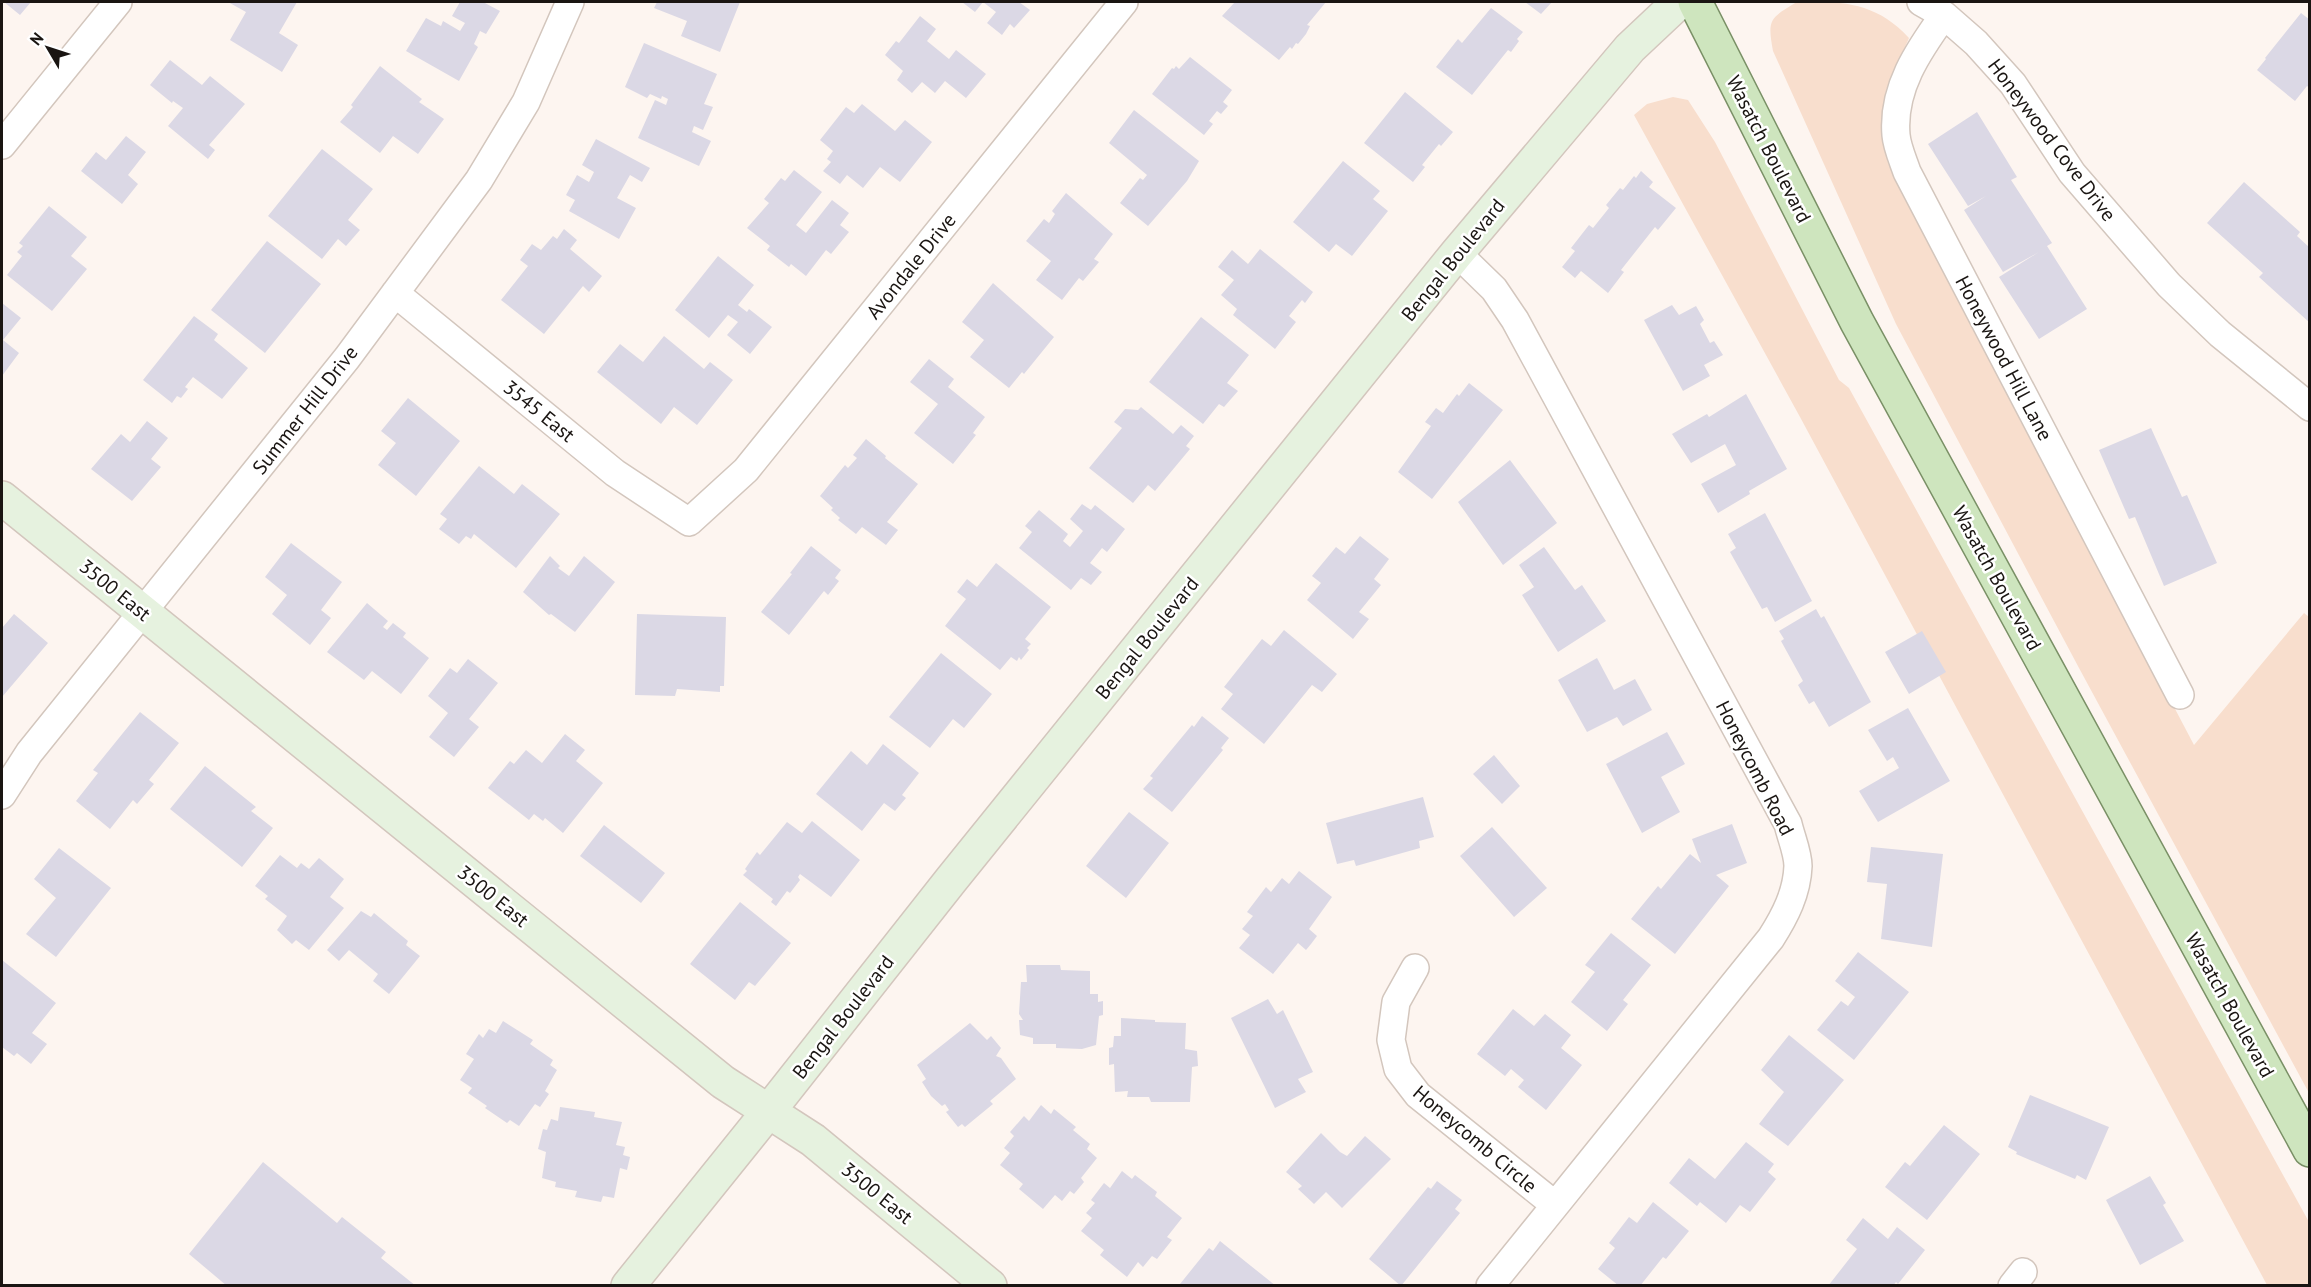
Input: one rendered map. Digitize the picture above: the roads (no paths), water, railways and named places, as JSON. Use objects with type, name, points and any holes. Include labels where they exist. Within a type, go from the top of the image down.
[{"type":"main road","name":"Bengal Boulevard","points":[[628,1286],[768,1113],[951,880],[1457,253],[1630,48],[1679,2]]},
{"type":"main road","name":"Wasatch Boulevard","points":[[1695,2],[1863,333],[2310,1150]]},
{"type":"main road","name":"3500 East","points":[[2,498],[723,1082],[813,1140],[990,1286]]},
{"type":"street","points":[[2,145],[118,2]]},
{"type":"street","name":"Summer Hill Drive","points":[[2,795],[29,753],[347,358],[479,180],[526,102],[570,2]]},
{"type":"street","name":"Avondale Drive","points":[[689,522],[746,470],[1124,2]]},
{"type":"street","name":"Honeywood Cove Drive","points":[[1921,2],[1944,15],[1976,43],[2013,84],[2072,173],[2169,285],[2220,334],[2310,407]]},
{"type":"street","name":"Honeywood Hill Lane","points":[[1944,15],[1908,70],[1897,102],[1896,137],[1907,172],[2180,695]]},
{"type":"street","name":"Honeycomb Road","points":[[1457,253],[1494,289],[1515,320],[1788,824],[1798,864],[1794,890],[1771,938],[1490,1286]]},
{"type":"street","name":"3545 East","points":[[395,293],[615,473],[689,522]]},
{"type":"street","name":"Honeycomb Circle","points":[[1415,968],[1396,1002],[1391,1040],[1398,1069],[1418,1095],[1555,1205]]}]
